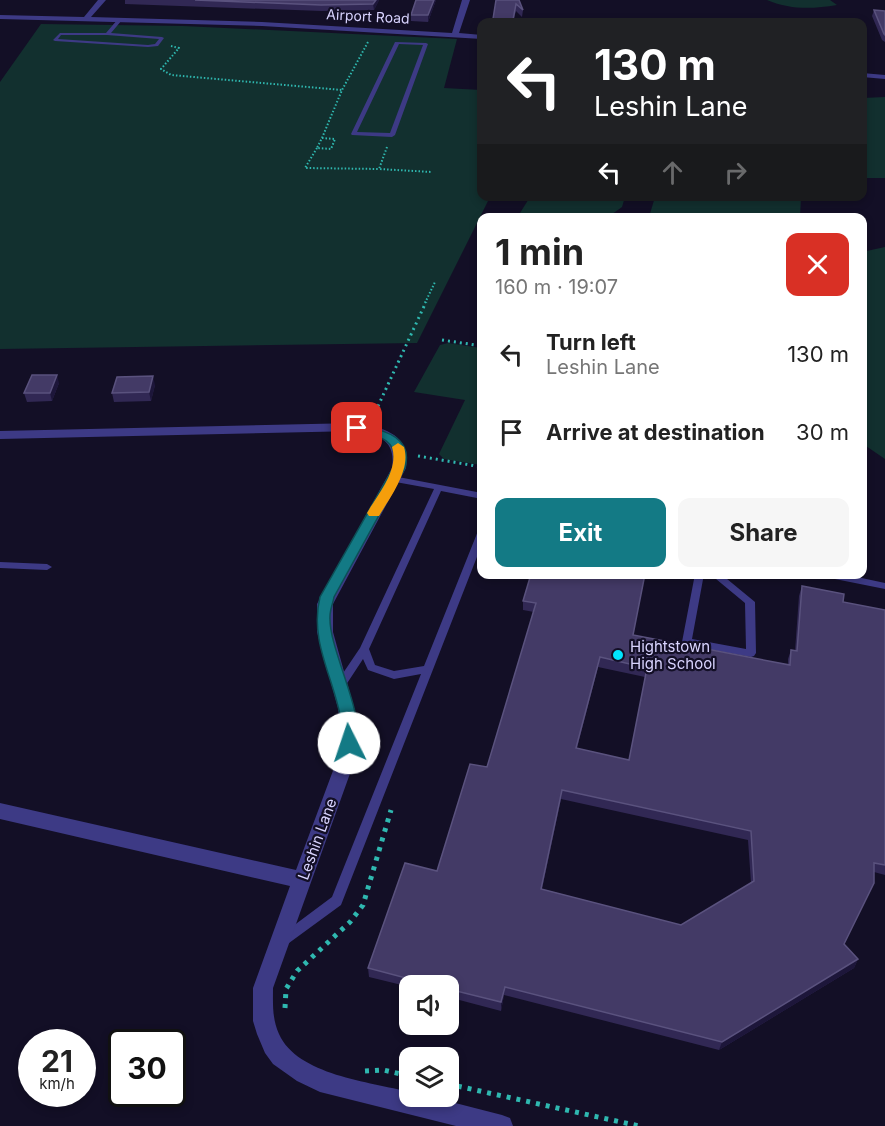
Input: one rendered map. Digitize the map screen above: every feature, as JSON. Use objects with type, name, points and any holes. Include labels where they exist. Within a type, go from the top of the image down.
[{"type":"street","points":[[86,19],[102,0]]},
{"type":"street","points":[[454,35],[466,0]]},
{"type":"street","name":"Airport Road","points":[[0,17],[120,20],[477,37]]},
{"type":"street","points":[[867,75],[885,77]]},
{"type":"street","name":"Leshin Lane","points":[[0,435],[357,428],[382,434],[393,440],[400,449],[402,458],[393,479],[325,604],[322,615],[324,633],[349,722],[349,743],[343,768],[264,988],[261,1010],[266,1034],[282,1057],[298,1072],[320,1081],[502,1126]]},
{"type":"street","points":[[0,811],[303,880]]},
{"type":"lane","points":[[107,34],[120,20]]},
{"type":"lane","points":[[68,32],[107,34],[160,36],[162,38],[156,45],[148,46],[55,40],[60,34],[68,32]]},
{"type":"lane","points":[[412,44],[418,33]]},
{"type":"lane","points":[[397,43],[412,44],[426,45],[392,135],[354,134],[397,43]]},
{"type":"lane","points":[[393,479],[477,494]]},
{"type":"lane","points":[[340,685],[364,649],[439,487]]},
{"type":"lane","points":[[280,942],[337,901],[477,544]]},
{"type":"lane","points":[[0,565],[47,567]]},
{"type":"lane","points":[[699,579],[687,642],[751,653],[750,602],[720,579]]},
{"type":"lane","points":[[850,579],[885,586]]},
{"type":"lane","points":[[364,649],[371,667],[394,675],[428,669]]},
{"type":"path","points":[[374,40],[368,42],[342,90],[322,138],[305,168],[432,172]]},
{"type":"path","points":[[171,46],[179,48],[161,69],[171,75],[342,90]]},
{"type":"path","points":[[317,148],[332,149],[335,139],[322,138]]},
{"type":"path","points":[[378,169],[388,143]]},
{"type":"path","points":[[372,421],[398,358],[435,282]]},
{"type":"path","points":[[442,340],[477,345]]},
{"type":"path","points":[[418,456],[477,466]]},
{"type":"path","points":[[285,1017],[286,990],[297,971],[350,922],[363,905],[392,806]]},
{"type":"path","points":[[358,1069],[399,1074]]},
{"type":"path","points":[[459,1086],[639,1126]]},
{"type":"green space","points":[[767,0],[830,0],[837,5],[802,8],[785,6]]},
{"type":"green space","points":[[41,24],[183,26],[457,39],[444,88],[477,90],[477,201],[488,201],[482,213],[477,213],[477,223],[417,343],[0,349],[0,82]]},
{"type":"green space","points":[[885,97],[885,178],[867,178],[867,98]]},
{"type":"green space","points":[[528,201],[624,201],[622,207],[614,213],[520,213]]},
{"type":"green space","points":[[654,201],[801,201],[800,213],[650,213]]},
{"type":"green space","points":[[885,247],[885,459],[867,447],[867,251]]},
{"type":"green space","points":[[448,343],[477,347],[477,464],[444,459],[439,454],[465,400],[414,392],[440,345]]},
{"type":"building","points":[[195,0],[376,0],[373,4],[321,5]]},
{"type":"building","points":[[416,0],[434,0],[428,15],[411,15]]},
{"type":"building","points":[[496,0],[519,0],[523,10],[516,4],[513,18],[493,18]]},
{"type":"building","points":[[874,10],[885,11],[885,35],[884,34]]},
{"type":"building","points":[[32,375],[57,375],[50,393],[24,393]]},
{"type":"building","points":[[153,376],[149,392],[112,393],[117,377]]},
{"type":"building","name":"Hightstown High School","points":[[530,579],[644,579],[633,635],[790,665],[791,650],[797,651],[802,586],[844,594],[843,602],[885,610],[885,865],[874,863],[874,883],[844,944],[858,959],[722,1042],[505,987],[501,1002],[459,992],[459,975],[399,976],[368,968],[405,863],[437,871],[470,764],[487,767],[536,603],[523,601]],"holes":[[[600,657],[647,668],[629,760],[576,748]],[[562,790],[751,831],[754,881],[681,925],[541,889]]]},
{"type":"slow traffic","points":[[374,513],[399,468],[402,458],[398,447]]},
{"type":"place","name":"Hightstown High School","points":[[618,655]]},
{"type":"route","points":[[349,743],[349,722],[324,633],[322,615],[327,597],[399,468],[402,458],[400,449],[393,440],[369,429],[357,428]]}]
